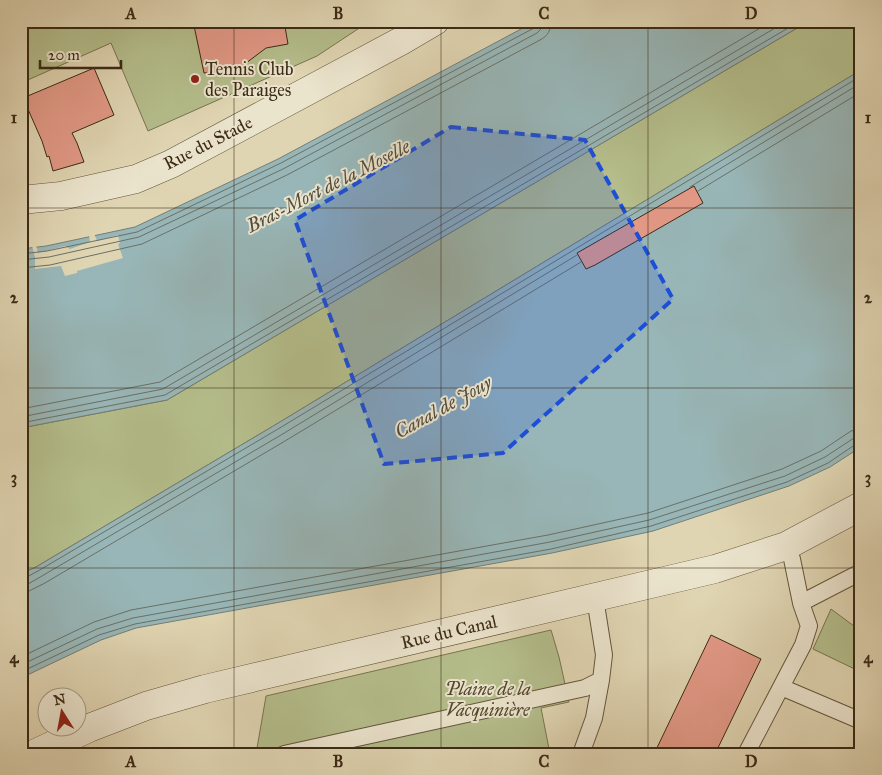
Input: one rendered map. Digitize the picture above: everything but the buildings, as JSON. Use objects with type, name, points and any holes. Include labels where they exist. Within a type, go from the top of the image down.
[{"type":"street","name":"Rue du Stade","points":[[21,200],[60,196],[136,179],[171,164],[435,21]]},
{"type":"street","name":"Rue du Canal","points":[[34,754],[89,728],[146,706],[205,689],[715,570],[786,546],[861,506]]},
{"type":"lane","points":[[746,754],[802,646],[809,626],[792,559],[786,546]]},
{"type":"lane","points":[[802,603],[861,572]]},
{"type":"lane","points":[[581,754],[594,718],[604,655],[595,598]]},
{"type":"lane","points":[[284,754],[585,688],[601,680]]},
{"type":"lane","points":[[781,687],[861,720]]},
{"type":"highlighted area","points":[[451,127],[585,140],[673,299],[503,453],[384,464],[295,220]]},
{"type":"green space","name":"Tennis Club des Paraiges","points":[[21,21],[370,21],[317,56],[148,131],[111,43],[21,83]]},
{"type":"green space","points":[[809,21],[861,21],[861,70],[275,425],[36,567],[21,574],[21,428],[167,400]]},
{"type":"green space","points":[[831,609],[861,629],[861,672],[813,649]]},
{"type":"green space","name":"Plaine de la Vacquinière","points":[[551,630],[569,702],[541,708],[550,754],[256,754],[266,696]]},
{"type":"water","name":"Bras-Mort de la Moselle","points":[[536,21],[809,21],[167,400],[21,428],[21,249],[46,246],[135,227],[278,159]]},
{"type":"water","name":"Canal de Jouy","points":[[861,70],[861,447],[830,467],[789,486],[653,531],[552,553],[136,628],[101,640],[21,678],[21,574],[36,567],[275,425]]},
{"type":"pier","points":[[94,233],[97,241],[118,235],[120,243],[118,244],[123,258],[65,276],[61,266],[35,269],[35,257],[32,246],[36,245],[38,253],[65,246],[70,249],[90,242],[89,235]]},
{"type":"place","name":"Tennis Club des Paraiges","points":[[195,79]]}]
